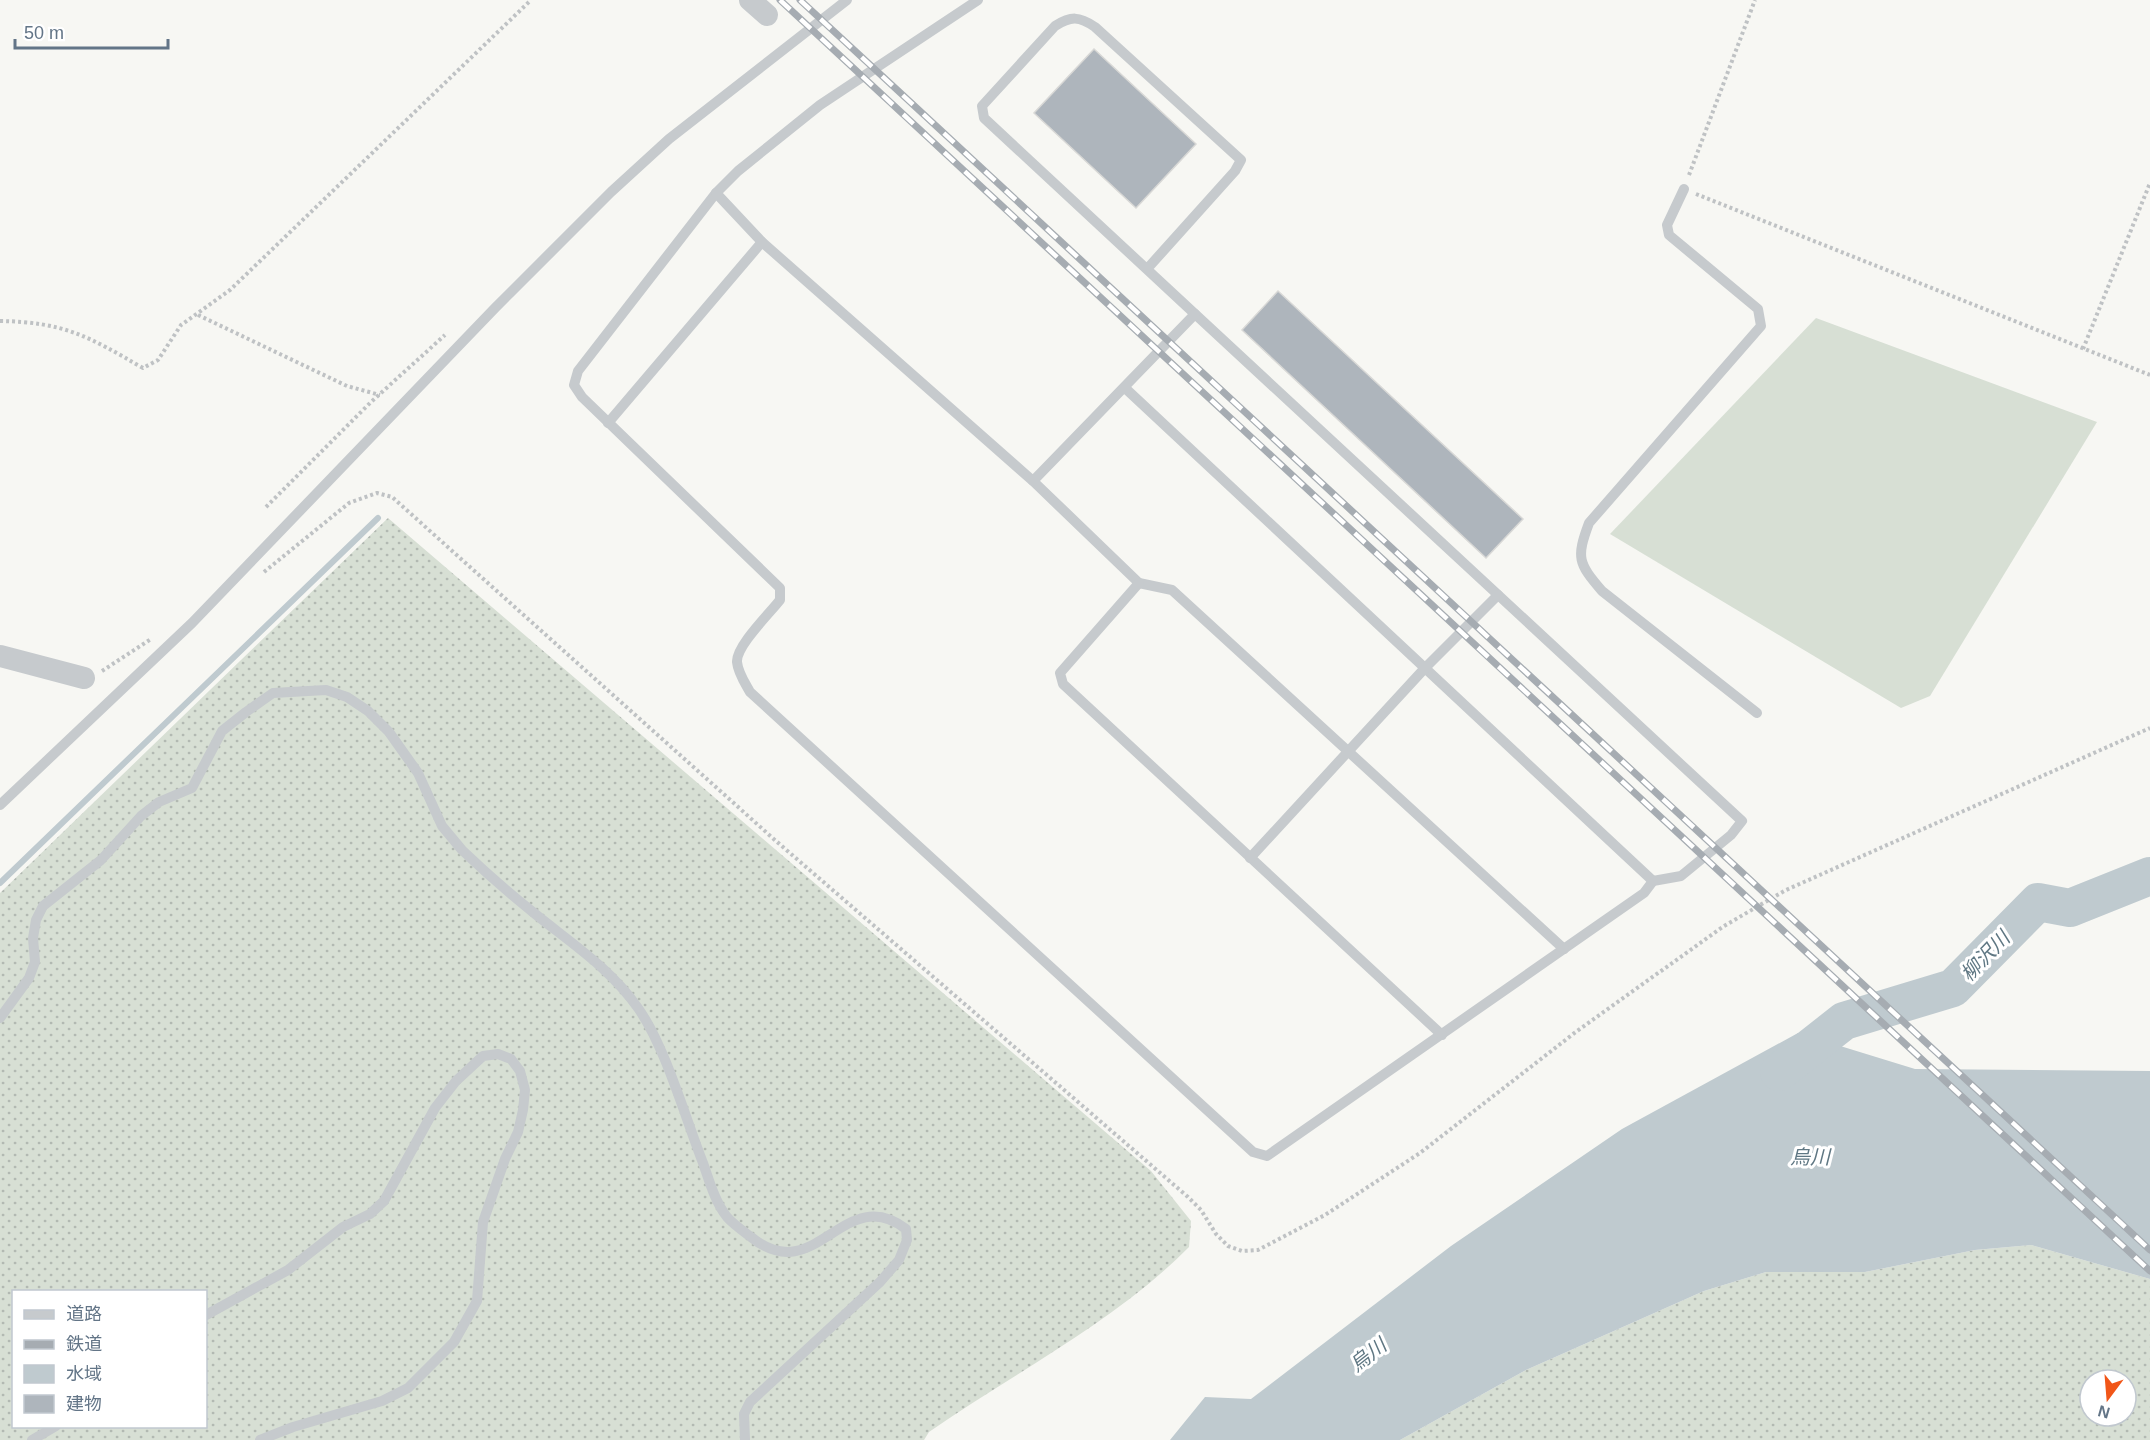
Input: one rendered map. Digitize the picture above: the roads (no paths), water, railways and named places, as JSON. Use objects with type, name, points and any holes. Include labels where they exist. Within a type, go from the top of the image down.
[{"type":"street","points":[[750,0],[767,15]]},
{"type":"street","points":[[0,657],[84,678]]},
{"type":"lane","points":[[0,804],[192,623],[495,308],[611,192],[669,139],[847,0]]},
{"type":"lane","points":[[978,0],[820,105],[738,171],[716,193],[578,371],[574,385],[608,423],[780,588],[780,600],[740,649],[737,660],[740,675],[750,692],[1253,1152],[1267,1156],[1644,893],[1653,880],[1681,876],[1731,835],[1742,821],[984,118],[982,106],[1054,26],[1070,17],[1083,19],[1095,27],[1241,160],[1235,171],[1147,269]]},
{"type":"lane","points":[[1684,189],[1667,225],[1669,235],[1758,309],[1761,327],[1589,523],[1581,544],[1583,569],[1602,591],[1757,713]]},
{"type":"lane","points":[[716,193],[762,242],[1033,481],[1139,583],[1172,590],[1564,949]]},
{"type":"lane","points":[[608,423],[762,242]]},
{"type":"lane","points":[[1033,481],[1196,314]]},
{"type":"lane","points":[[1125,388],[1653,880]]},
{"type":"lane","points":[[1139,583],[1060,673],[1063,684],[1442,1035]]},
{"type":"lane","points":[[1250,858],[1425,668],[1498,595]]},
{"type":"lane","points":[[0,1018],[29,978],[35,962],[33,938],[36,920],[43,906],[101,860],[141,816],[159,802],[192,788],[222,731],[273,693],[326,690],[346,697],[368,711],[406,754],[442,826],[462,850],[604,968],[638,1008],[654,1038],[711,1185],[726,1216],[766,1249],[785,1252],[813,1247],[860,1217],[877,1214],[893,1218],[906,1228],[907,1240],[899,1260],[880,1282],[750,1402],[744,1414],[745,1440]]},
{"type":"lane","points":[[207,1314],[288,1270],[343,1227],[370,1214],[384,1201],[435,1108],[456,1081],[483,1056],[498,1054],[511,1059],[520,1071],[525,1090],[523,1110],[518,1132],[502,1168],[483,1222],[477,1301],[454,1342],[408,1388],[382,1401],[293,1427],[260,1440]]},
{"type":"lane","points":[[32,1440],[53,1428]]},
{"type":"water","name":"烏川","points":[[1798,1033],[1915,1069],[2150,1071],[2150,1279],[2031,1245],[1975,1250],[1865,1272],[1766,1272],[1704,1291],[1526,1370],[1400,1440],[1170,1440],[1205,1397],[1251,1399],[1451,1246],[1622,1129]]},
{"type":"waterway","points":[[0,883],[378,518]]},
{"type":"waterway","name":"柳沢川","points":[[1779,1072],[1844,1021],[1953,988],[2038,902],[2070,908],[2150,876]]},
{"type":"railway","points":[[780,0],[2150,1271]]},
{"type":"railway","points":[[800,0],[2150,1250]]}]
